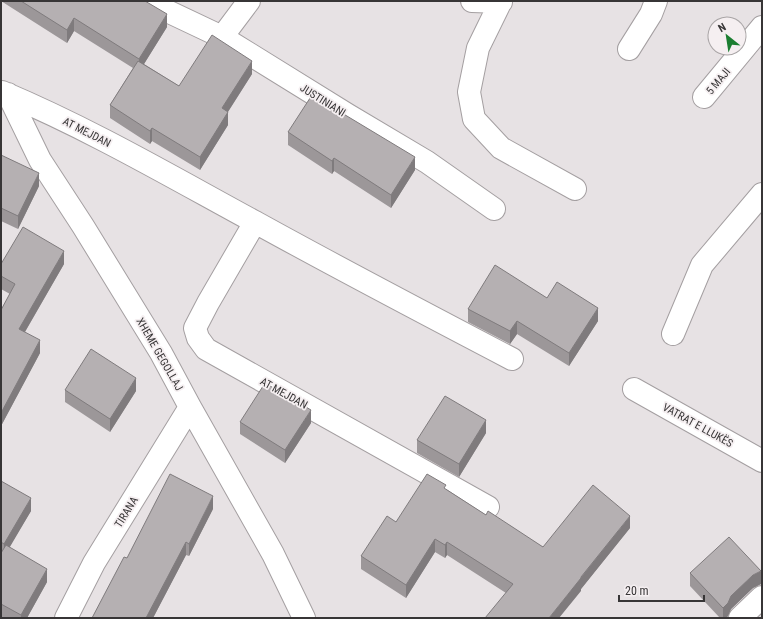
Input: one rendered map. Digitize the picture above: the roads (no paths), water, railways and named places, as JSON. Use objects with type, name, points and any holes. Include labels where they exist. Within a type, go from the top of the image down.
[{"type":"street","name":"JUSTINIANI","points":[[146,1],[222,37],[426,162],[494,209]]},
{"type":"street","points":[[222,37],[250,1]]},
{"type":"street","points":[[472,1],[501,2],[478,48],[469,92],[474,119],[501,148],[575,189]]},
{"type":"street","points":[[629,49],[651,14],[656,1]]},
{"type":"street","name":"5 MAJI","points":[[704,97],[762,27]]},
{"type":"street","name":"AT MEJDAN","points":[[4,93],[36,106],[149,163],[255,222],[512,359]]},
{"type":"street","name":"XHEME GEGOLLAJ","points":[[4,93],[40,160],[161,353],[273,554],[304,618]]},
{"type":"street","points":[[673,334],[702,265],[762,194]]},
{"type":"street","name":"AT MEJDAN","points":[[255,222],[208,303],[196,328],[198,338],[206,349],[488,507]]},
{"type":"street","name":"VATRAT E LLUKËS","points":[[634,389],[762,461]]},
{"type":"street","name":"TIRANA","points":[[66,618],[94,563],[190,407]]},
{"type":"street","points":[[740,618],[762,597]]}]
